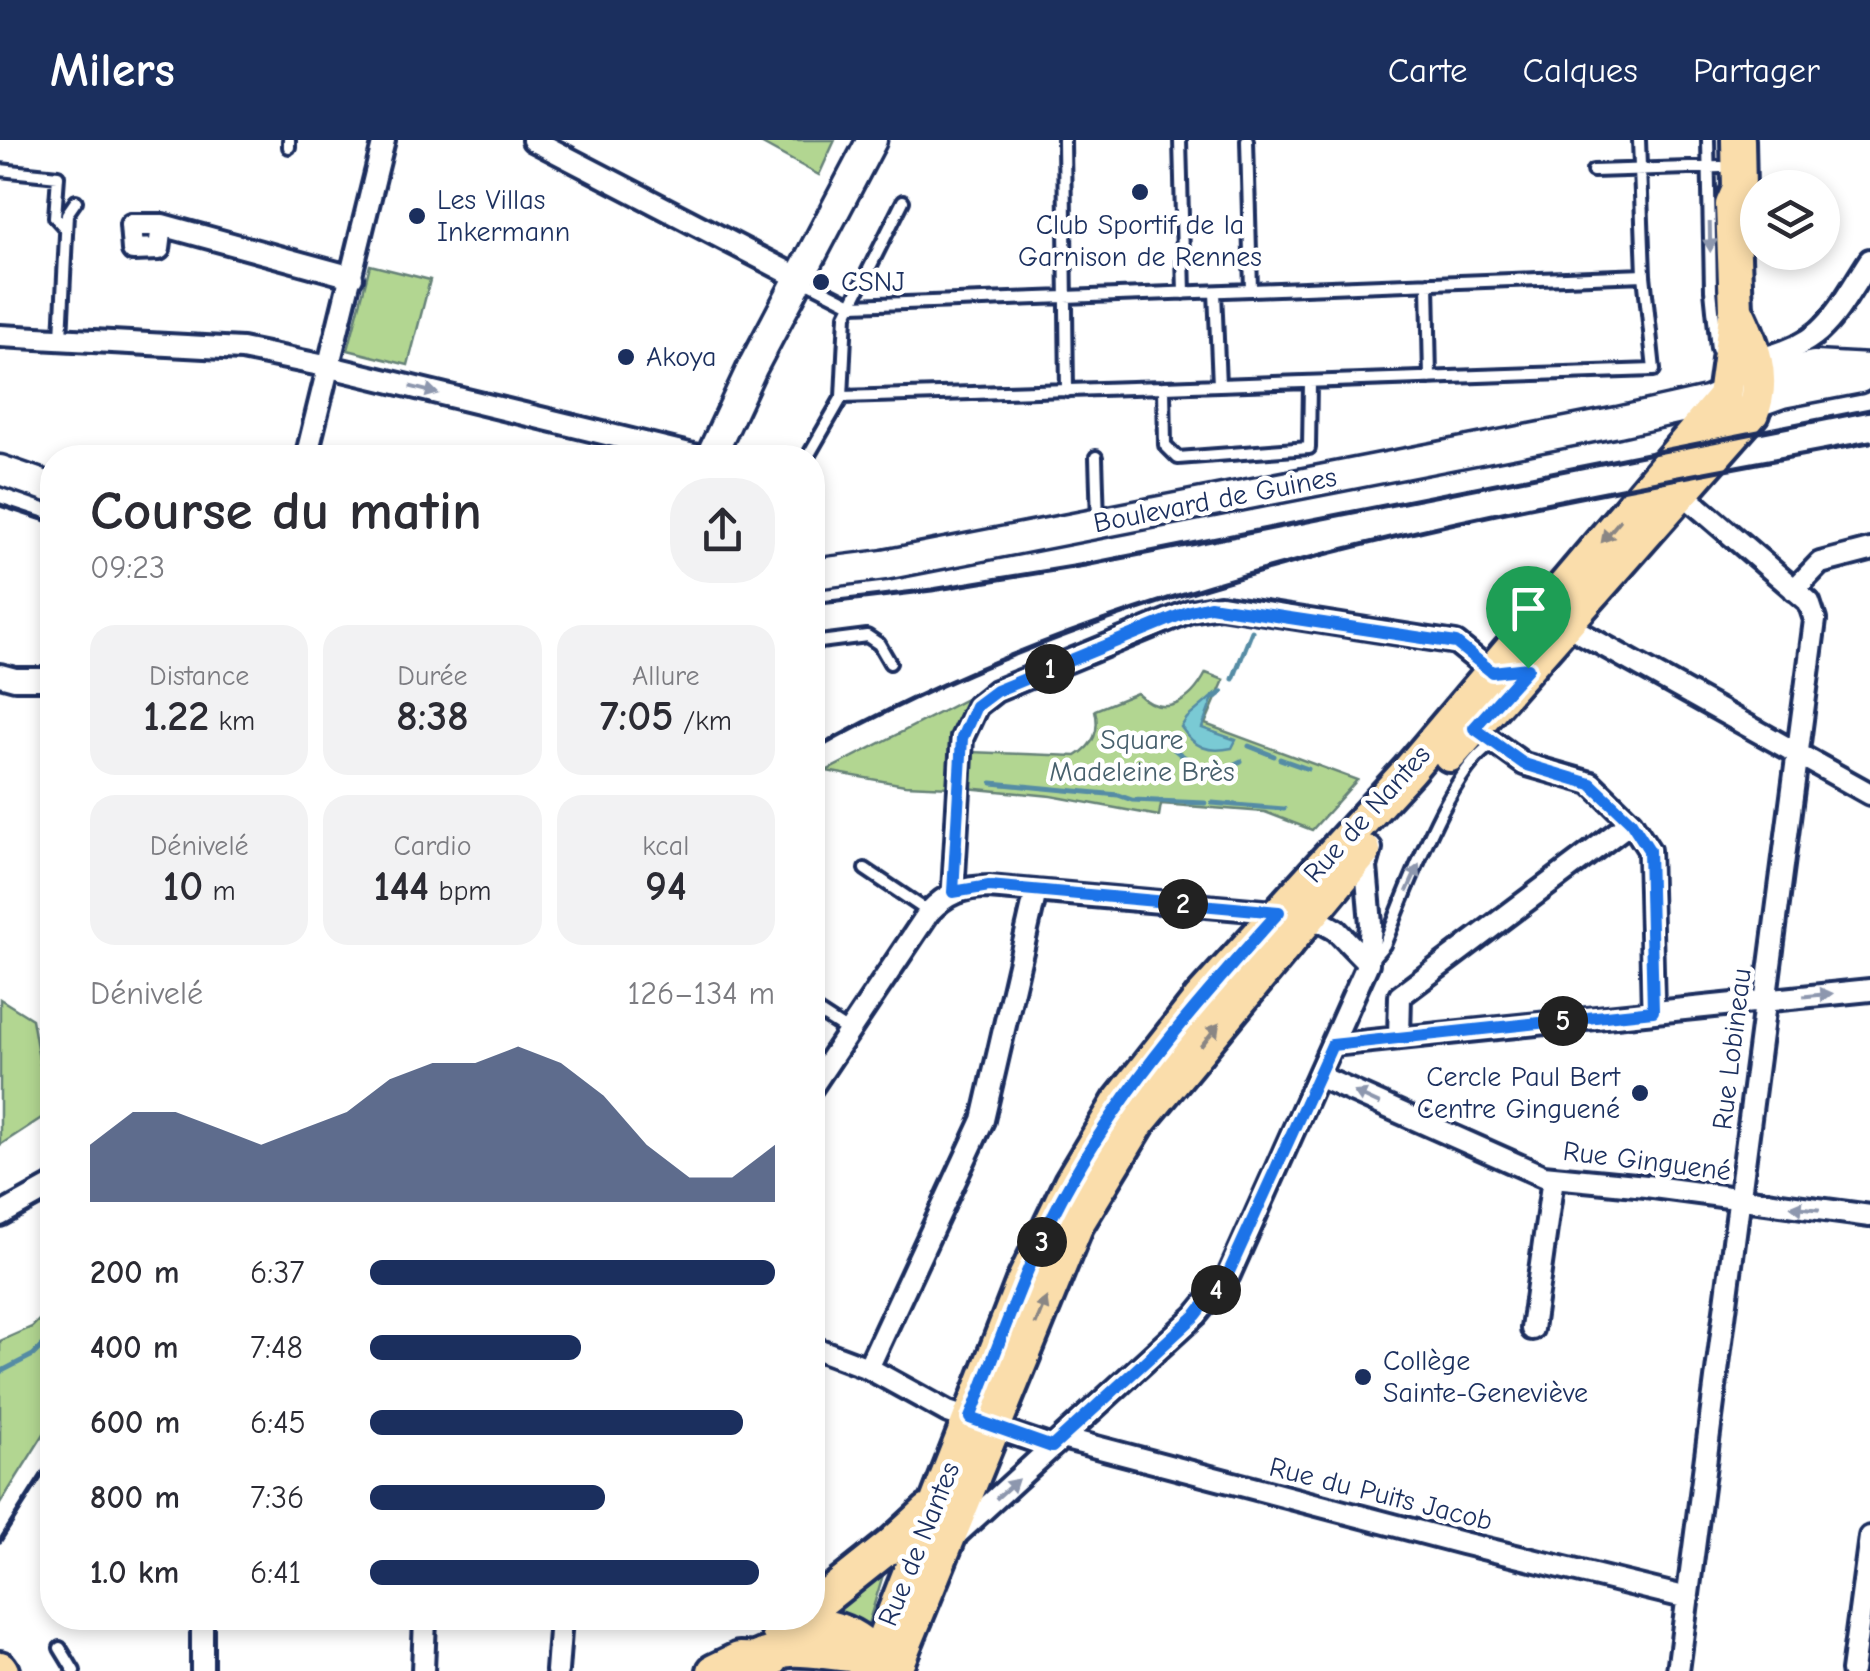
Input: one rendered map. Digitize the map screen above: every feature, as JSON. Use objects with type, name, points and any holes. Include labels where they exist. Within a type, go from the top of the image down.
[{"type":"main road","points":[[1719,151],[1722,190],[1732,205],[1736,309],[1757,381]]},
{"type":"main road","points":[[1714,407],[1736,309]]},
{"type":"main road","name":"Rue de Nantes","points":[[1294,914],[1485,736],[1528,668],[1747,420],[1757,381]]},
{"type":"main road","name":"Rue de Nantes","points":[[1294,914],[1714,407]]},
{"type":"main road","points":[[982,1422],[1077,1224],[1138,1122],[1294,914]]},
{"type":"main road","name":"Rue de Nantes","points":[[885,1659],[934,1504],[982,1422]]},
{"type":"main road","name":"Rue de Nantes","points":[[885,1659],[946,1544],[982,1422]]},
{"type":"main road","points":[[825,1598],[891,1545],[934,1504]]},
{"type":"main road","points":[[825,1626],[834,1627],[885,1659]]},
{"type":"main road","points":[[736,1663],[780,1630]]},
{"type":"main road","points":[[736,1663],[780,1650],[885,1659]]},
{"type":"street","points":[[309,445],[384,140]]},
{"type":"street","points":[[534,140],[799,278]]},
{"type":"street","points":[[715,445],[872,140]]},
{"type":"street","points":[[162,224],[352,277]]},
{"type":"street","points":[[1757,381],[1795,348],[1818,335],[1870,260]]},
{"type":"street","points":[[1818,335],[1821,354],[1838,367]]},
{"type":"street","points":[[0,336],[242,349],[654,445]]},
{"type":"street","points":[[1757,381],[1814,366],[1870,372]]},
{"type":"street","points":[[1757,381],[1794,390],[1870,372]]},
{"type":"street","name":"Boulevard de Guines","points":[[825,571],[1098,524],[1714,407],[1757,381]]},
{"type":"street","points":[[1631,422],[1661,431],[1674,456]]},
{"type":"street","points":[[0,470],[40,484]]},
{"type":"street","name":"Rue Lobineau","points":[[1678,1671],[1815,620],[1809,602],[1682,493]]},
{"type":"street","points":[[1794,590],[1820,563],[1870,550]]},
{"type":"street","points":[[953,892],[962,738],[976,706],[996,691],[1190,611],[1220,606],[1456,643],[1492,672]]},
{"type":"street","points":[[1565,624],[1870,794]]},
{"type":"street","points":[[0,674],[40,679]]},
{"type":"street","points":[[1485,736],[1524,764],[1591,784],[1631,822],[1649,850],[1653,1011]]},
{"type":"street","points":[[1399,1037],[1400,996],[1631,822]]},
{"type":"street","name":"Rue de Nantes","points":[[946,1544],[1196,1315],[1228,1274],[1368,964],[1371,924],[1366,867],[1372,842]]},
{"type":"street","points":[[825,1068],[929,912],[953,892],[978,886],[1294,914]]},
{"type":"street","points":[[868,1368],[982,1120],[1036,891]]},
{"type":"street","name":"Rue de Nantes","points":[[1294,914],[1336,930],[1368,964]]},
{"type":"street","points":[[1332,1045],[1870,990]]},
{"type":"street","name":"Rue Ginguené","points":[[1318,1076],[1521,1169],[1553,1178],[1646,1186],[1870,1216]]},
{"type":"street","points":[[1532,1329],[1553,1178]]},
{"type":"street","points":[[0,1216],[40,1193]]},
{"type":"street","name":"Rue du Puits Jacob","points":[[825,1352],[868,1368],[929,1403],[982,1422],[1688,1598]]},
{"type":"street","points":[[1852,1671],[1870,1537]]},
{"type":"street","points":[[202,1630],[202,1671]]},
{"type":"street","points":[[424,1671],[425,1630]]},
{"type":"street","points":[[557,1671],[560,1630]]},
{"type":"lane","points":[[1064,140],[1067,390]]},
{"type":"lane","points":[[1180,140],[1184,293]]},
{"type":"lane","points":[[1247,140],[1251,290]]},
{"type":"lane","points":[[842,397],[1654,370],[1644,275],[1639,140]]},
{"type":"lane","points":[[1592,171],[1639,170],[1719,151],[1711,290],[1714,407]]},
{"type":"lane","points":[[0,170],[58,176],[55,217],[66,229]]},
{"type":"lane","points":[[61,338],[67,214],[76,201]]},
{"type":"lane","points":[[814,445],[842,397],[846,315],[903,201]]},
{"type":"lane","points":[[799,278],[852,305],[1644,275]]},
{"type":"lane","points":[[1428,284],[1430,378]]},
{"type":"lane","points":[[1215,292],[1218,385]]},
{"type":"lane","points":[[1164,387],[1166,445],[1178,458],[1309,448],[1310,382]]},
{"type":"lane","points":[[1096,457],[1098,524]]},
{"type":"lane","points":[[825,641],[867,636],[879,644],[890,663]]},
{"type":"lane","points":[[1492,672],[1528,668]]},
{"type":"lane","name":"Rue de Nantes","points":[[1368,964],[1384,946],[1450,794],[1486,748],[1485,736]]},
{"type":"lane","points":[[865,869],[929,912]]},
{"type":"lane","points":[[825,1016],[849,1032]]},
{"type":"lane","points":[[60,1648],[74,1671]]},
{"type":"green space","points":[[755,140],[835,140],[819,175]]},
{"type":"green space","points":[[370,265],[430,280],[408,365],[348,350]]},
{"type":"green space","name":"Square Madeleine Brès","points":[[1206,673],[1224,680],[1205,724],[1357,780],[1312,830],[1265,812],[1161,804],[1159,816],[1051,796],[967,788],[970,752],[1076,756],[1094,737],[1095,710],[1137,693],[1157,705],[1176,704],[1193,692]]},
{"type":"green space","points":[[976,694],[956,725],[951,787],[905,785],[826,771]]},
{"type":"green space","points":[[0,999],[32,1019],[40,1065],[40,1119],[0,1145]]},
{"type":"green space","points":[[40,1319],[40,1440],[0,1504],[0,1341],[32,1327]]},
{"type":"green space","points":[[890,1552],[861,1647],[825,1627],[825,1605]]},
{"type":"water","points":[[1214,695],[1202,728],[1236,740],[1232,748],[1203,747],[1181,727]]},
{"type":"waterway","points":[[1233,679],[1252,631]]},
{"type":"waterway","points":[[1214,698],[1222,692]]},
{"type":"waterway","points":[[1249,746],[1274,756]]},
{"type":"waterway","points":[[1174,749],[1196,764],[1222,769]]},
{"type":"waterway","points":[[1280,759],[1308,769]]},
{"type":"waterway","points":[[1233,765],[1241,761]]},
{"type":"waterway","points":[[992,783],[1118,795],[1132,800],[1205,803]]},
{"type":"waterway","points":[[1212,803],[1284,809]]},
{"type":"waterway","points":[[0,1372],[40,1348]]},
{"type":"railway","points":[[825,602],[1085,565],[1870,410]]},
{"type":"railway","points":[[825,744],[935,688],[1063,635],[1194,591],[1328,553],[1463,521],[1870,442]]},
{"type":"railway","points":[[0,505],[40,518]]},
{"type":"railway","points":[[0,1541],[40,1478]]},
{"type":"place","name":"Club Sportif de la Garnison de Rennes","points":[[1140,192]]},
{"type":"place","name":"Les Villas Inkermann","points":[[417,216]]},
{"type":"place","name":"CSNJ","points":[[821,282]]},
{"type":"place","name":"Akoya","points":[[626,357]]},
{"type":"place","name":"Cercle Paul Bert Centre Ginguené","points":[[1640,1093]]},
{"type":"place","name":"Collège Sainte-Geneviève","points":[[1363,1377]]},
{"type":"route","points":[[1210,606],[1456,643],[1492,672],[1528,668],[1474,728],[1524,764],[1591,784],[1631,822],[1649,850],[1653,1011],[1332,1045],[1228,1274],[1196,1315],[1052,1447],[970,1418],[1022,1284],[1070,1182],[1119,1102],[1204,995],[1279,912],[989,886],[953,892],[962,738],[976,706],[996,691],[1210,606]]}]
